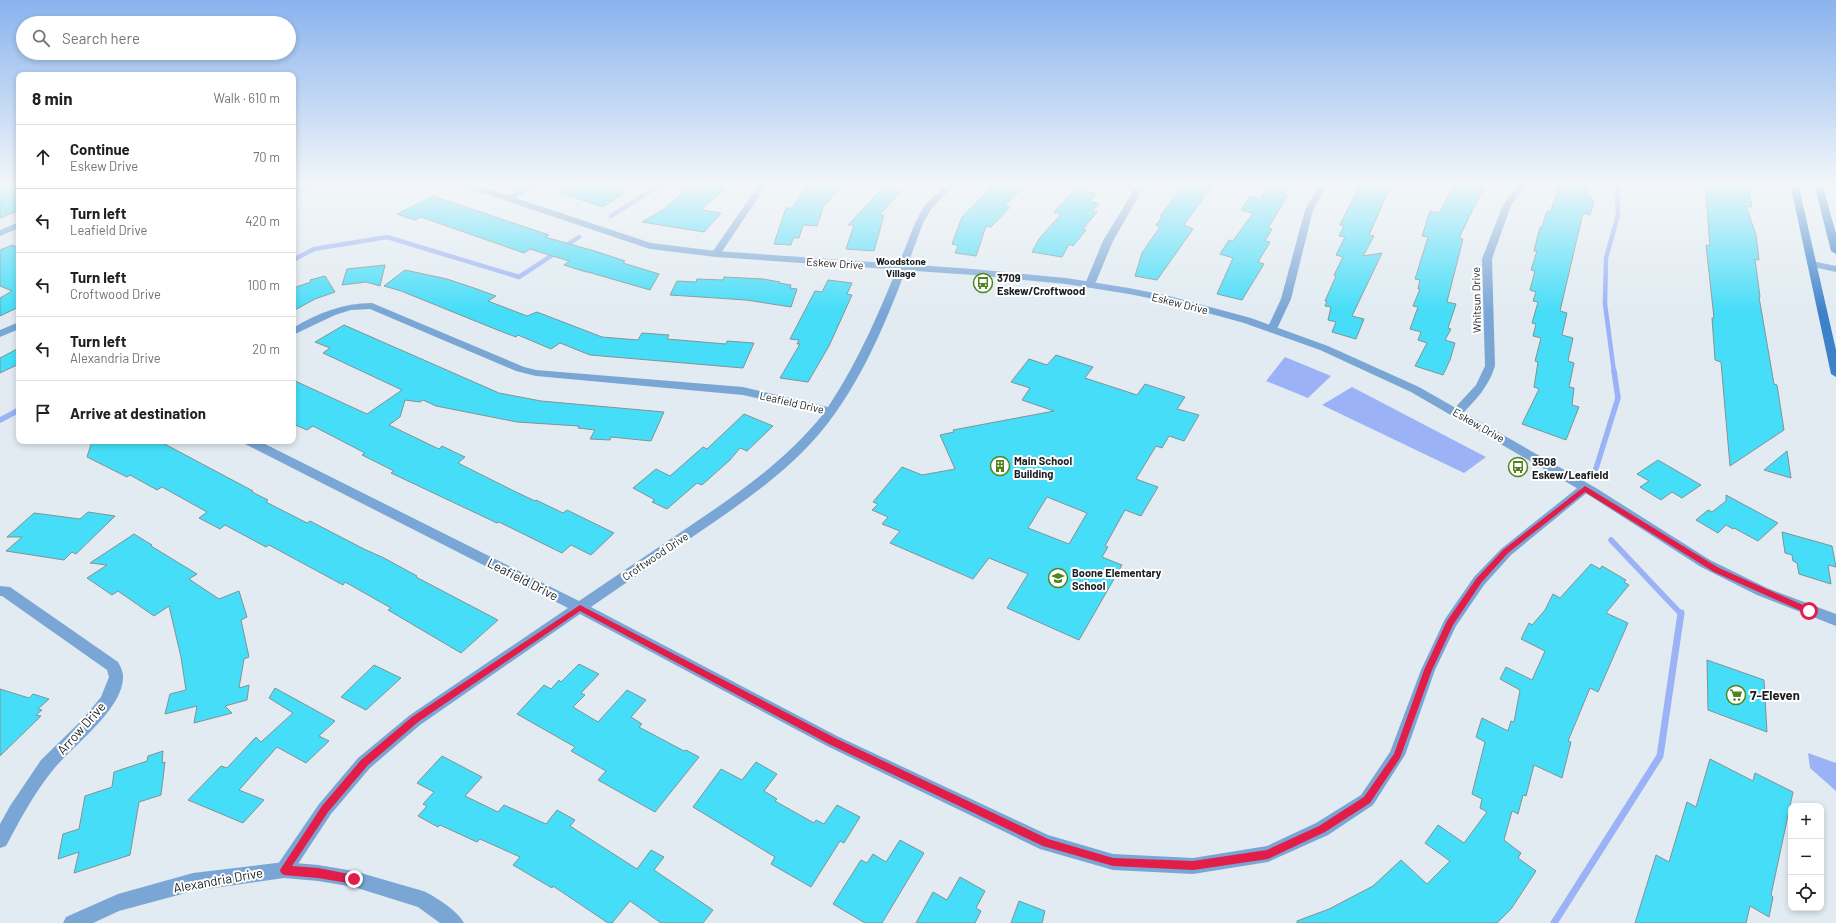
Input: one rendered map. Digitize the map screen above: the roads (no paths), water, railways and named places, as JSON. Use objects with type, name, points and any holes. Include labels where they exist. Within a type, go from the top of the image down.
[{"type":"main road","points":[[1804,226],[1836,374]]},
{"type":"main road","points":[[1829,226],[1836,251]]},
{"type":"street","points":[[0,233],[16,226]]},
{"type":"street","name":"Eskew Drive","points":[[591,226],[650,246],[716,254],[1002,274],[1090,284],[1183,302],[1272,329],[1348,359],[1398,381],[1457,412],[1585,488],[1717,570],[1792,604],[1836,620]]},
{"type":"street","points":[[716,254],[735,226]]},
{"type":"street","name":"Croftwood Drive","points":[[284,870],[325,809],[364,762],[415,720],[715,515],[778,468],[806,441],[831,411],[860,366],[880,322],[918,226]]},
{"type":"street","points":[[1090,284],[1108,241],[1117,226]]},
{"type":"street","points":[[1272,329],[1286,299],[1305,226]]},
{"type":"street","name":"Whitsun Drive","points":[[1457,412],[1483,384],[1488,376],[1490,366],[1487,259],[1500,226]]},
{"type":"street","points":[[1812,264],[1836,269]]},
{"type":"street","name":"Leafield Drive","points":[[296,330],[322,315],[340,308],[360,305],[372,306],[520,369],[536,373],[743,391],[831,411]]},
{"type":"street","points":[[0,334],[16,326]]},
{"type":"street","name":"Leafield Drive","points":[[255,444],[580,608],[832,741],[1046,843],[1113,862],[1193,866],[1268,854],[1322,829],[1367,800],[1397,755],[1428,670],[1450,623],[1479,581],[1506,552],[1585,488]]},
{"type":"street","name":"Arrow Drive","points":[[0,590],[5,591],[113,666],[116,677],[111,694],[95,717],[48,764],[16,809],[0,840]]},
{"type":"street","name":"Alexandria Drive","points":[[72,923],[118,903],[193,882],[284,870],[318,873],[354,879],[423,900],[455,923]]},
{"type":"water","points":[[1285,357],[1331,376],[1308,398],[1266,381]]},
{"type":"water","points":[[1352,387],[1486,457],[1464,473],[1322,405]]},
{"type":"water","points":[[1808,753],[1836,763],[1836,791],[1810,768]]},
{"type":"waterway","points":[[1614,372],[1605,304],[1606,258],[1615,226]]},
{"type":"waterway","points":[[296,258],[314,249],[387,237],[519,277],[557,252]]},
{"type":"waterway","points":[[564,247],[579,237]]},
{"type":"waterway","points":[[1594,475],[1618,398],[1614,371]]},
{"type":"waterway","points":[[0,420],[16,412]]},
{"type":"waterway","points":[[1611,540],[1681,614]]},
{"type":"waterway","points":[[1554,923],[1660,756],[1681,614]]},
{"type":"place","name":"3709 Eskew/Croftwood","points":[[983,283]]},
{"type":"place","name":"Main School Building","points":[[1000,466]]},
{"type":"place","name":"3508 Eskew/Leafield","points":[[1518,467]]},
{"type":"place","name":"Boone Elementary School","points":[[1058,578]]},
{"type":"place","name":"7-Eleven","points":[[1736,695]]},
{"type":"district","name":"Woodstone Village","points":[[901,266]]}]
